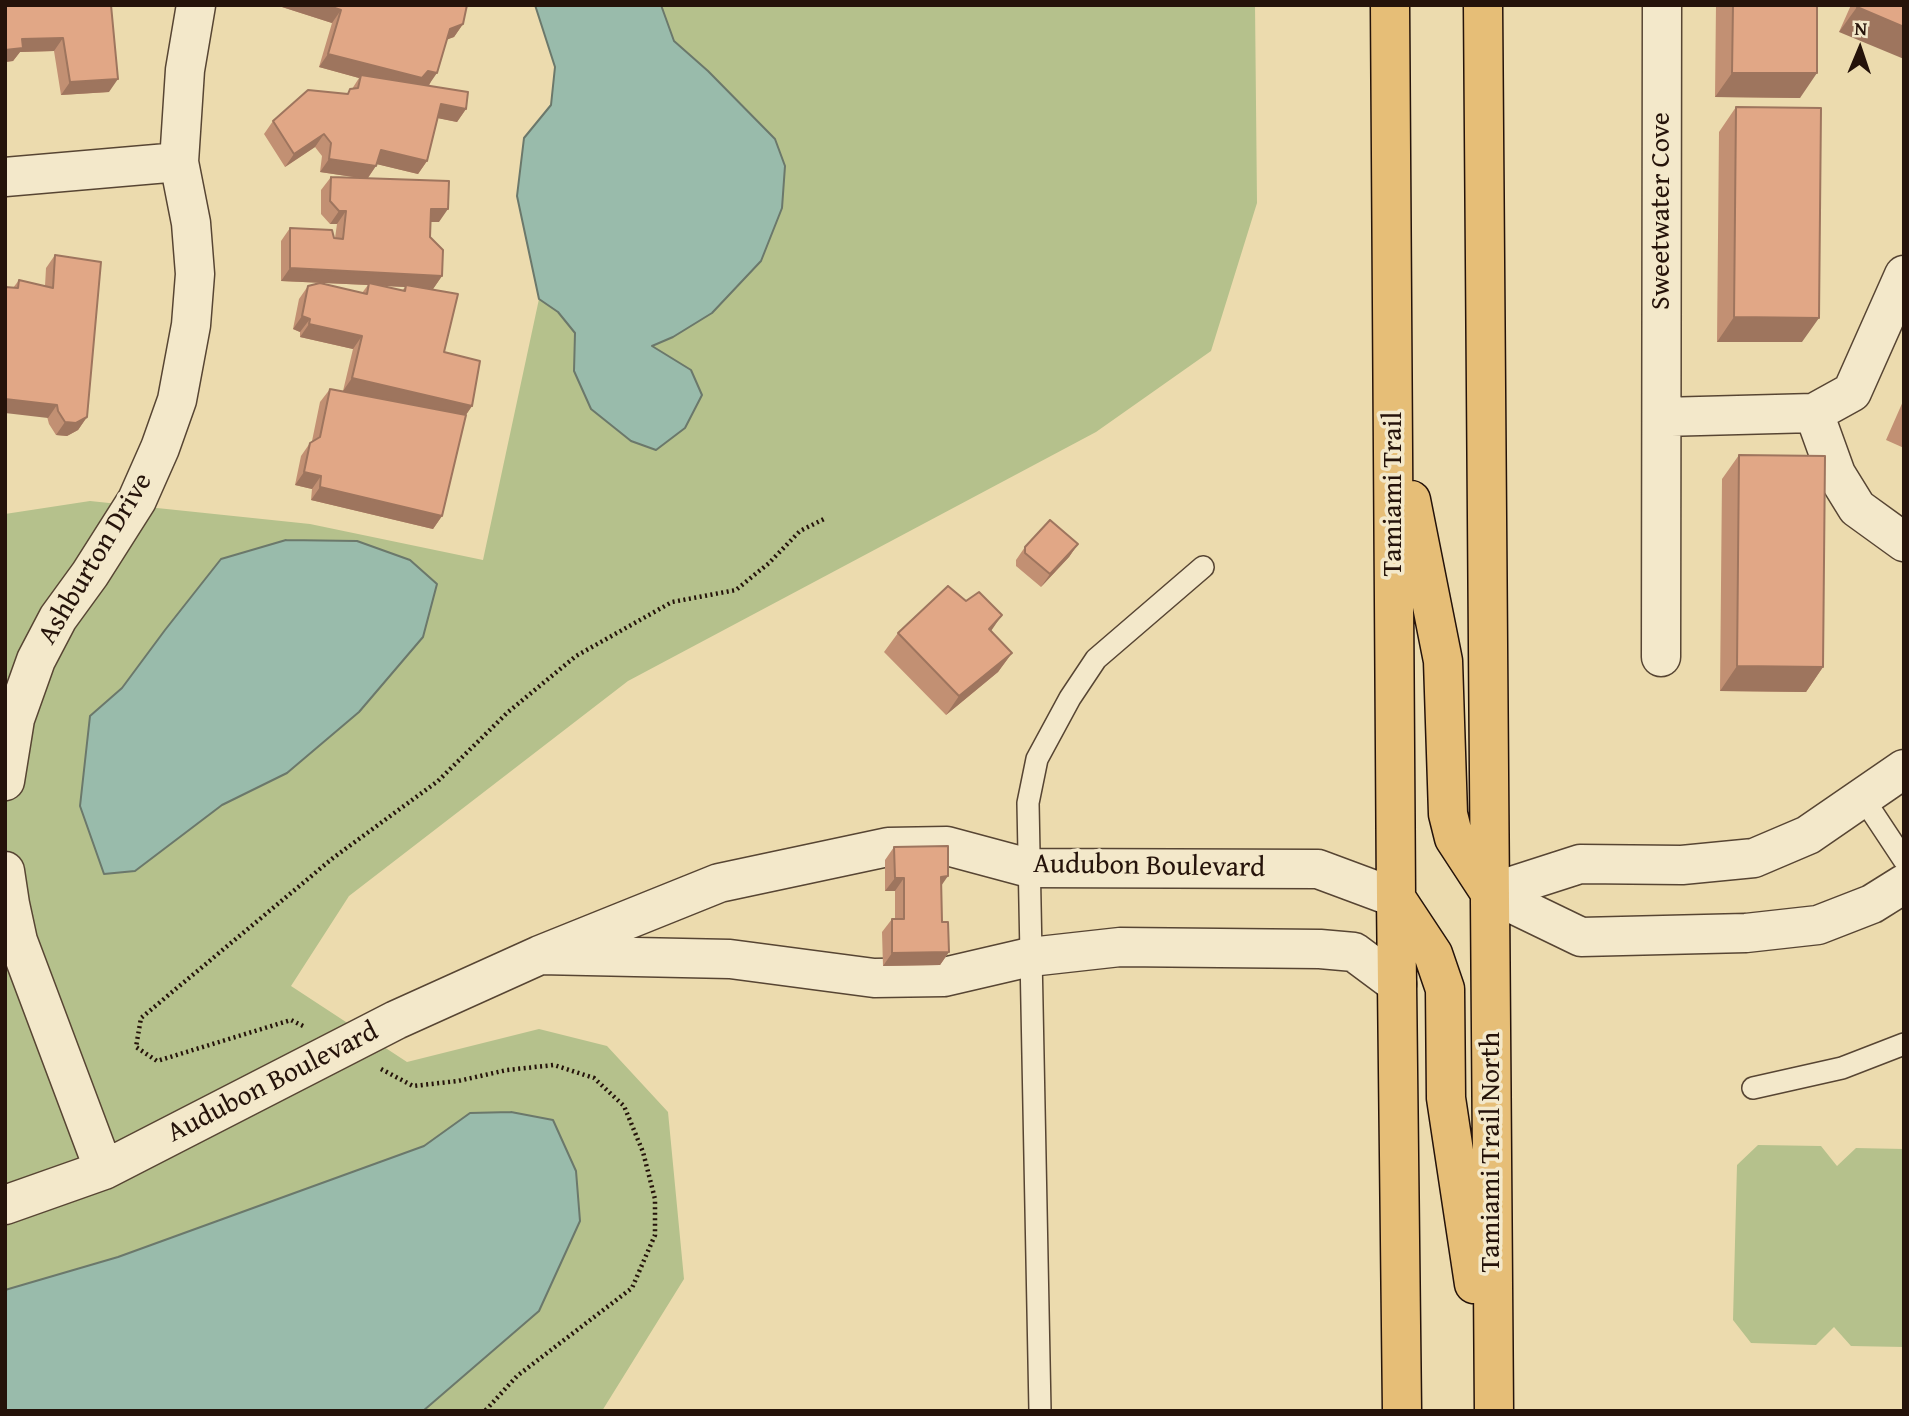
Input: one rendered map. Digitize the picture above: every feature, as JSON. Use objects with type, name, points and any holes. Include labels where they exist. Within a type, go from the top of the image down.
[{"type":"main road","name":"Tamiami Trail","points":[[1390,5],[1397,984]]},
{"type":"main road","points":[[1483,5],[1490,893]]},
{"type":"main road","points":[[1393,414],[1443,661],[1448,814],[1454,838],[1490,893]]},
{"type":"main road","name":"Tamiami Trail North","points":[[1490,893],[1493,1411]]},
{"type":"main road","points":[[1396,898],[1433,954],[1445,989],[1446,1098],[1493,1411]]},
{"type":"main road","points":[[1397,984],[1402,1411]]},
{"type":"street","name":"Ashburton Drive","points":[[5,781],[15,719],[36,660],[58,618],[90,574],[137,500],[177,400],[191,325],[195,274],[191,223],[179,162],[185,70],[196,5]]},
{"type":"street","name":"Sweetwater Cove","points":[[1661,657],[1662,5]]},
{"type":"street","points":[[5,177],[179,162]]},
{"type":"street","points":[[1662,416],[1814,413],[1852,392],[1904,275]]},
{"type":"street","points":[[1814,413],[1836,474],[1857,508],[1904,542]]},
{"type":"street","points":[[1490,893],[1580,864],[1682,865],[1754,858],[1808,835],[1904,769]]},
{"type":"street","name":"Audubon Boulevard","points":[[5,1205],[104,1170],[396,1020],[540,955],[719,883],[888,847],[947,846],[1029,868],[1318,869],[1396,898]]},
{"type":"street","points":[[5,871],[18,942],[104,1170]]},
{"type":"street","points":[[1490,893],[1581,937],[1592,937],[1746,933],[1818,925],[1872,904],[1904,884]]},
{"type":"street","name":"Audubon Boulevard","points":[[540,955],[730,959],[874,978],[944,977],[1030,957],[1120,947],[1320,949],[1354,953],[1397,984]]},
{"type":"lane","points":[[1040,1411],[1028,803],[1037,759],[1070,698],[1096,659],[1203,567]]},
{"type":"lane","points":[[1863,797],[1904,860]]},
{"type":"lane","points":[[1753,1088],[1842,1068],[1904,1044]]},
{"type":"green space","points":[[535,5],[1255,5],[1257,203],[1211,351],[1096,432],[628,681],[349,896],[291,986],[407,1062],[539,1029],[607,1046],[668,1112],[684,1279],[602,1411],[5,1411],[5,514],[90,501],[310,524],[483,560],[539,299],[517,196],[524,138],[551,105],[555,67]]},
{"type":"green space","points":[[1758,1145],[1821,1146],[1837,1166],[1856,1148],[1904,1149],[1904,1347],[1851,1346],[1834,1327],[1816,1345],[1751,1343],[1733,1320],[1737,1165]]},
{"type":"shaded area","points":[[535,5],[661,5],[674,41],[708,71],[775,139],[785,166],[782,208],[761,261],[712,313],[673,337],[652,346],[691,370],[702,395],[685,428],[656,450],[631,441],[591,409],[574,371],[575,333],[558,312],[539,299],[517,196],[524,138],[551,105],[555,67]]},
{"type":"shaded area","points":[[286,540],[357,541],[410,560],[437,584],[423,637],[359,712],[287,773],[222,805],[135,871],[104,874],[80,806],[90,716],[122,688],[221,559]]},
{"type":"shaded area","points":[[511,1112],[553,1120],[576,1171],[580,1221],[539,1311],[423,1411],[5,1411],[5,1290],[118,1257],[424,1146],[470,1113]]},
{"type":"building","points":[[5,5],[111,5],[118,79],[70,82],[63,38],[22,39],[23,48],[5,50]]},
{"type":"building","points":[[326,5],[467,5],[463,24],[450,29],[437,73],[428,71],[422,78],[328,54],[341,10]]},
{"type":"building","points":[[1733,5],[1817,5],[1817,73],[1732,73]]},
{"type":"building","points":[[1904,5],[1904,27],[1857,7]]},
{"type":"building","points":[[361,75],[468,92],[466,109],[441,104],[427,161],[381,150],[376,166],[329,159],[331,143],[324,134],[294,154],[273,121],[308,90],[348,94],[350,89],[358,88]]},
{"type":"building","points":[[1736,107],[1821,108],[1819,318],[1734,317]]},
{"type":"building","points":[[331,177],[449,181],[448,209],[431,209],[430,237],[443,250],[442,276],[290,268],[290,228],[332,230],[334,238],[343,239],[346,211],[339,211],[330,201]]},
{"type":"building","points":[[55,255],[101,262],[87,417],[76,423],[65,422],[57,405],[5,399],[5,287],[18,288],[19,280],[53,288]]},
{"type":"building","points":[[320,283],[367,294],[369,283],[405,291],[406,285],[458,294],[444,352],[480,361],[472,406],[352,378],[362,336],[309,324],[310,319],[302,316],[308,286]]},
{"type":"building","points":[[330,389],[466,415],[442,516],[320,487],[321,476],[304,472],[310,443],[320,437]]},
{"type":"building","points":[[1739,455],[1825,456],[1823,667],[1737,666]]},
{"type":"building","points":[[1050,520],[1078,544],[1050,574],[1025,553],[1025,547]]},
{"type":"building","points":[[948,586],[966,601],[979,592],[1002,615],[989,629],[1012,653],[959,696],[898,633]]},
{"type":"building","points":[[948,846],[948,876],[941,877],[942,922],[948,922],[949,952],[892,953],[892,919],[904,919],[904,878],[895,878],[894,847]]}]
